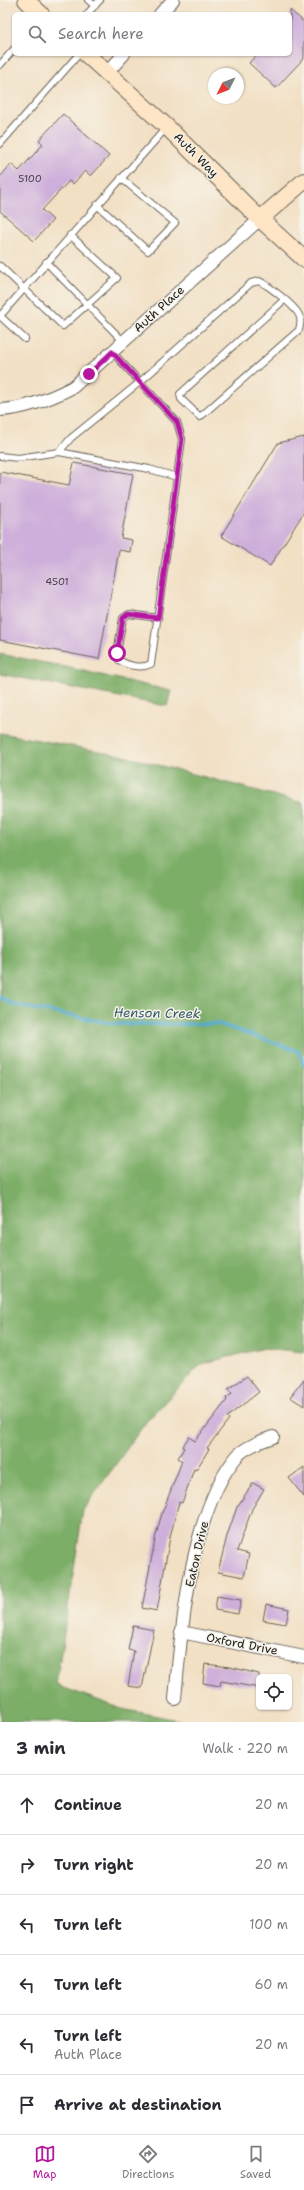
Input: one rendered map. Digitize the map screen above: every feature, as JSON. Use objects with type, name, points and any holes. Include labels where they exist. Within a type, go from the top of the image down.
[{"type":"street","points":[[26,0],[39,12]]},
{"type":"street","points":[[162,12],[173,0]]},
{"type":"street","name":"Auth Way","points":[[88,56],[167,127],[260,219],[304,259]]},
{"type":"street","points":[[107,73],[122,56]]},
{"type":"street","name":"Auth Place","points":[[0,410],[27,406],[52,398],[73,387],[304,181]]},
{"type":"street","name":"Eaton Drive","points":[[174,1699],[181,1632],[202,1525],[215,1494],[239,1455],[255,1443],[273,1437]]},
{"type":"street","name":"Oxford Drive","points":[[181,1632],[304,1657]]},
{"type":"lane","points":[[88,0],[95,6]]},
{"type":"lane","points":[[89,12],[100,0]]},
{"type":"lane","points":[[0,65],[12,51]]},
{"type":"lane","points":[[0,144],[77,56]]},
{"type":"lane","points":[[25,339],[0,316],[46,262],[167,127]]},
{"type":"lane","points":[[98,205],[148,251],[175,224],[121,178]]},
{"type":"lane","points":[[0,266],[63,326],[117,278],[70,235]]},
{"type":"lane","points":[[46,262],[123,341]]},
{"type":"lane","points":[[59,452],[71,438],[140,382],[251,283],[258,280],[268,285],[284,300],[299,315],[301,322],[299,330],[203,416],[200,417],[196,415],[181,399],[180,394],[284,300]]},
{"type":"lane","points":[[112,352],[177,422],[182,439],[158,618],[151,664],[145,667],[125,664],[119,660],[117,653],[123,618],[128,614],[158,618]]},
{"type":"lane","points":[[0,456],[18,458],[59,452],[149,469],[177,477]]},
{"type":"green space","points":[[0,654],[66,667],[171,691],[167,706],[0,674]]},
{"type":"green space","points":[[0,733],[120,755],[304,803],[304,1352],[264,1348],[201,1364],[146,1422],[83,1510],[56,1685],[122,1709],[188,1722],[0,1722]]},
{"type":"building","points":[[290,10],[304,22],[304,58],[276,88],[249,63],[255,56],[292,56],[292,12],[290,12]]},
{"type":"building","points":[[63,114],[109,156],[91,176],[85,171],[73,184],[69,181],[42,210],[53,220],[34,241],[0,211],[0,177],[11,164],[19,171],[43,144],[39,140]]},
{"type":"building","points":[[304,437],[304,512],[270,566],[221,536],[278,443]]},
{"type":"building","points":[[74,463],[133,474],[121,538],[132,540],[130,552],[119,550],[99,659],[0,640],[0,472],[69,485]]},
{"type":"building","points":[[247,1376],[259,1392],[227,1417],[229,1419],[207,1448],[209,1449],[196,1470],[194,1469],[182,1503],[179,1502],[170,1537],[157,1611],[142,1608],[156,1535],[162,1513],[182,1461],[178,1458],[184,1448],[182,1447],[189,1437],[195,1441],[227,1400],[226,1398],[232,1394],[228,1389]]},
{"type":"building","points":[[304,1379],[304,1406],[290,1397]]},
{"type":"building","points":[[304,1467],[304,1497],[289,1478]]},
{"type":"building","points":[[253,1483],[264,1489],[252,1509],[237,1551],[249,1554],[244,1577],[218,1572],[227,1536],[237,1507]]},
{"type":"building","points":[[217,1596],[241,1600],[238,1614],[215,1610]]},
{"type":"building","points":[[266,1604],[289,1609],[286,1624],[263,1620]]},
{"type":"building","points":[[133,1626],[154,1630],[142,1688],[128,1686],[134,1651],[128,1650]]},
{"type":"building","points":[[205,1664],[230,1667],[259,1674],[256,1674],[256,1687],[221,1681],[220,1686],[203,1683]]},
{"type":"waterway","name":"Henson Creek","points":[[0,997],[14,1005],[115,1024],[219,1024],[298,1051],[304,1065]]},
{"type":"route","points":[[89,374],[112,352],[177,422],[182,439],[158,618],[128,614],[123,618],[117,653]]}]
